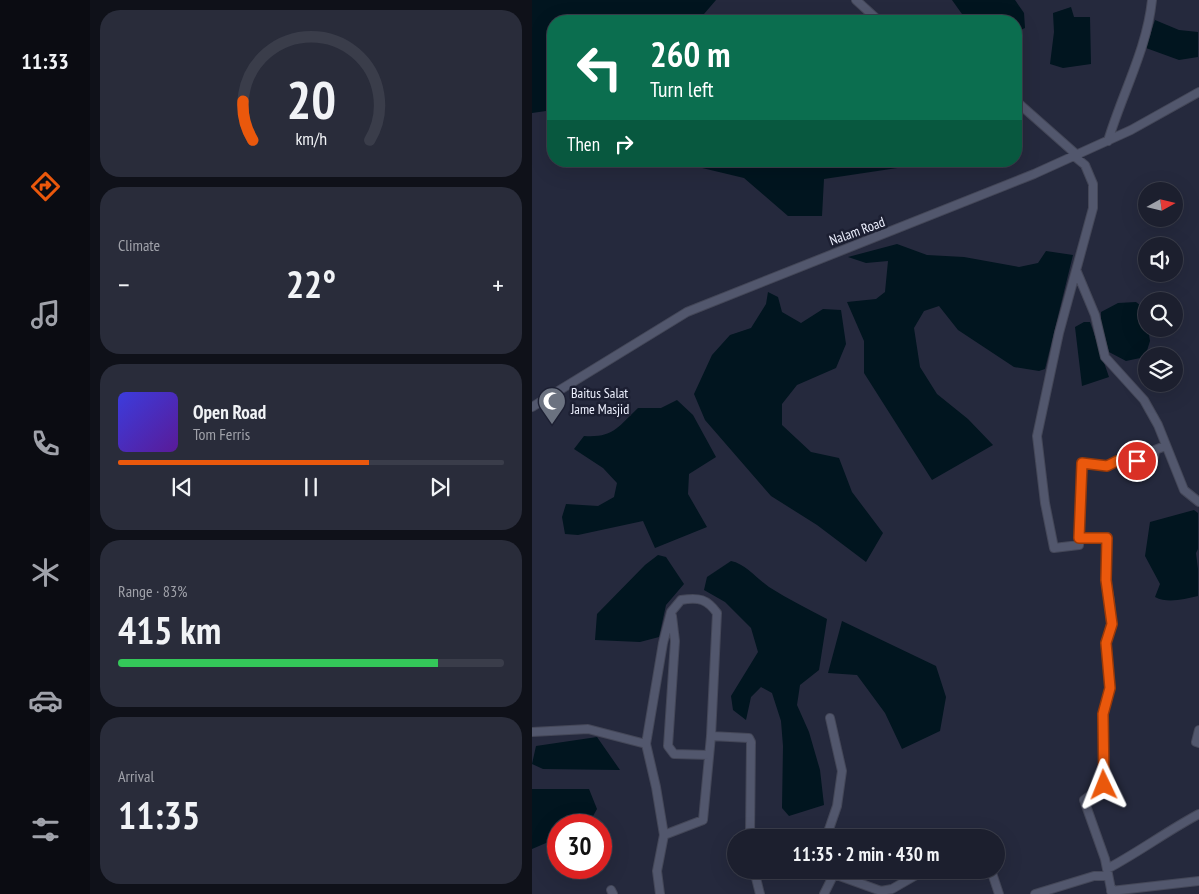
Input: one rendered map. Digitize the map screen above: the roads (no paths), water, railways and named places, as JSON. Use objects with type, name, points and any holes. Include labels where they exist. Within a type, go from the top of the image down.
[{"type":"street","points":[[856,0],[872,15]]},
{"type":"street","points":[[1108,141],[1143,43],[1152,0]]},
{"type":"street","name":"Nalam Road","points":[[532,407],[687,312],[953,207],[1076,156],[1175,107],[1198,92]]},
{"type":"street","points":[[1022,106],[1085,165],[1093,184],[1093,208],[1059,334],[1037,436],[1045,503],[1054,548],[1079,545],[1082,463],[1107,466],[1117,461],[1137,461],[1154,457],[1155,450],[1165,446]]},
{"type":"street","points":[[1077,272],[1095,315],[1105,357],[1144,400],[1158,424],[1165,446],[1184,490],[1198,502]]},
{"type":"street","points":[[1079,538],[1107,538],[1106,580],[1112,624],[1106,643],[1110,688],[1103,714],[1104,785],[1084,800],[1096,829],[1112,893],[1198,881]]},
{"type":"street","points":[[660,894],[656,870],[664,835],[646,744],[663,643],[671,612],[681,600],[697,597],[709,602],[718,613],[703,820],[664,835]]},
{"type":"street","points":[[671,612],[675,641],[668,746],[674,754],[709,755]]},
{"type":"street","points":[[829,829],[837,806],[842,771],[830,718]]},
{"type":"street","points":[[532,732],[588,729],[646,744]]},
{"type":"street","points":[[1198,730],[1196,742],[1198,743]]},
{"type":"street","points":[[710,736],[746,737],[751,742],[750,829]]},
{"type":"street","points":[[1034,894],[1108,872],[1175,826],[1198,814]]},
{"type":"street","points":[[756,879],[760,894]]},
{"type":"street","points":[[824,894],[830,879]]},
{"type":"street","points":[[851,879],[881,891],[892,889],[909,879]]},
{"type":"street","points":[[994,879],[999,894]]},
{"type":"water","points":[[532,0],[716,0],[703,15],[547,15],[547,111],[532,113]]},
{"type":"water","points":[[952,0],[1015,0],[1024,13],[1025,28],[1022,29],[1022,15],[963,15]]},
{"type":"water","points":[[1071,7],[1074,17],[1090,17],[1091,64],[1063,68],[1050,64],[1054,32],[1053,13]]},
{"type":"water","points":[[1155,20],[1179,30],[1198,32],[1198,57],[1179,60],[1146,48]]},
{"type":"water","points":[[698,167],[904,167],[824,179],[822,216],[788,216],[744,178]]},
{"type":"water","points":[[897,244],[927,255],[964,257],[1019,267],[1038,263],[1046,251],[1073,255],[1045,369],[1039,371],[1014,367],[958,330],[939,306],[924,311],[914,328],[920,367],[937,394],[968,419],[993,445],[932,480],[864,373],[864,341],[847,302],[876,299],[885,292],[888,261],[866,263],[848,257]]},
{"type":"water","points":[[768,292],[778,297],[782,312],[801,323],[823,309],[841,310],[846,344],[836,368],[797,385],[782,404],[782,425],[811,452],[839,458],[852,492],[883,533],[866,562],[817,525],[771,496],[705,420],[694,394],[712,355],[730,335],[751,328],[766,304]]},
{"type":"water","points":[[1118,303],[1138,304],[1138,337],[1149,337],[1150,341],[1148,347],[1138,347],[1138,358],[1126,361],[1109,352],[1101,322],[1101,312]]},
{"type":"water","points":[[1084,322],[1090,322],[1109,377],[1082,386],[1075,327]]},
{"type":"water","points":[[677,400],[693,415],[716,457],[689,474],[688,494],[707,527],[655,548],[643,521],[578,535],[565,534],[562,517],[566,504],[598,506],[614,497],[617,483],[603,468],[574,449],[584,436],[609,433],[620,426],[638,408],[661,408]]},
{"type":"water","points":[[1194,510],[1198,513],[1198,549],[1196,553],[1198,596],[1176,600],[1165,600],[1155,597],[1160,584],[1145,556],[1150,522]]},
{"type":"water","points":[[658,555],[666,557],[684,584],[666,605],[659,637],[640,642],[595,640],[597,614],[645,565]]},
{"type":"water","points":[[731,561],[746,568],[776,591],[827,619],[819,670],[800,685],[797,705],[809,732],[820,770],[824,805],[789,816],[782,808],[783,746],[781,721],[772,693],[761,687],[751,697],[746,720],[733,710],[731,696],[758,652],[751,628],[725,602],[704,590],[707,577]]},
{"type":"water","points":[[842,621],[936,666],[946,697],[940,731],[902,749],[885,713],[857,675],[828,673]]},
{"type":"water","points":[[597,737],[620,770],[543,769],[532,764],[536,746]]},
{"type":"water","points":[[532,789],[589,789],[597,809],[594,814],[547,814],[547,843],[532,849]]},
{"type":"place","name":"Baitus Salat Jame Masjid","points":[[552,425]]}]
